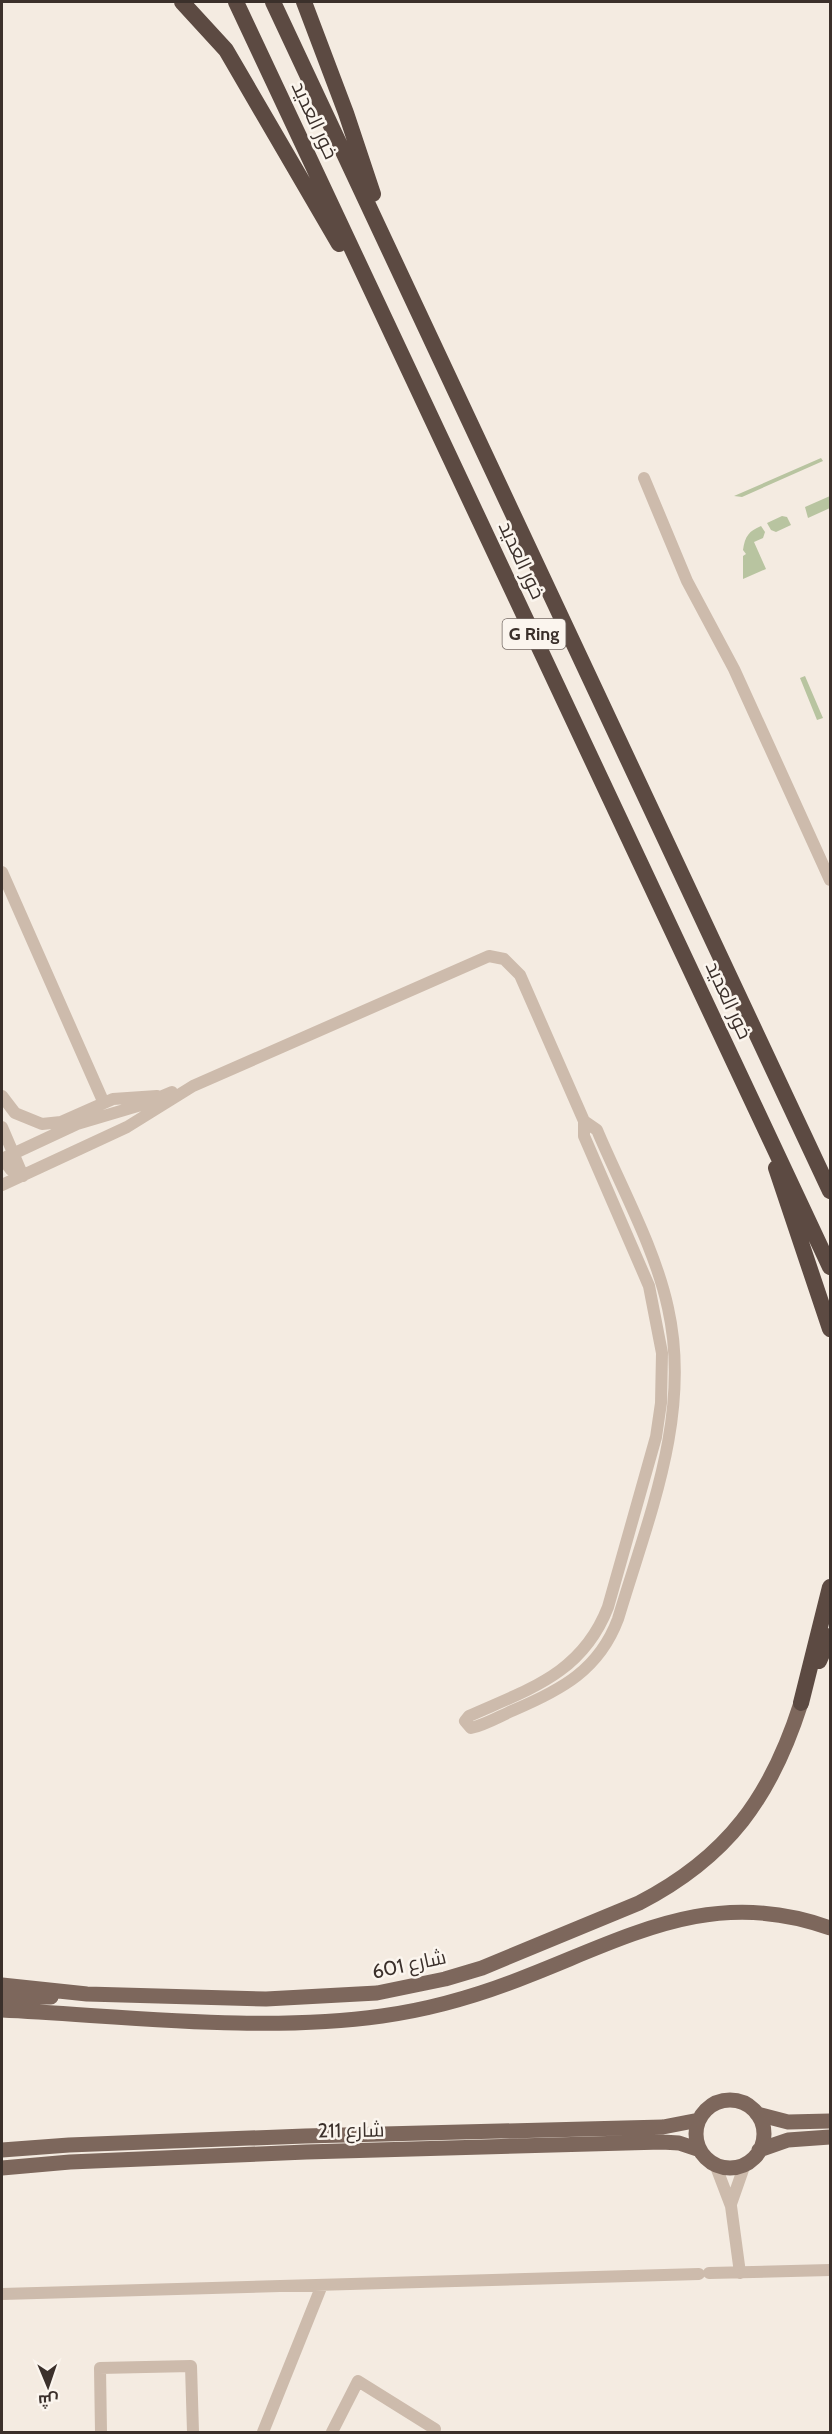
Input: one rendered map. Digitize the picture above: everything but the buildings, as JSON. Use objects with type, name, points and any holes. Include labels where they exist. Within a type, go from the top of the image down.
[{"type":"highway","points":[[182,2],[207,27],[232,60],[381,311]]},
{"type":"highway","name":"خور العديد","points":[[236,2],[831,1267]]},
{"type":"highway","name":"خور العديد","points":[[273,2],[831,1191]]},
{"type":"highway","points":[[304,2],[346,113],[394,257]]},
{"type":"highway","points":[[763,1120],[781,1187],[831,1329]]},
{"type":"highway","points":[[801,1703],[831,1587]]},
{"type":"highway","points":[[801,1703],[831,1636]]},
{"type":"main road","name":"شارع 601","points":[[2,1985],[87,1994],[315,1998],[377,1993],[454,1976],[520,1954],[662,1892],[706,1860],[730,1838],[765,1790],[789,1739],[801,1703]]},
{"type":"main road","points":[[2,2010],[261,2023],[352,2020],[408,2012],[464,1998],[683,1917],[726,1912],[764,1913],[831,1928]]},
{"type":"main road","points":[[2,1997],[87,1994]]},
{"type":"main road","points":[[757,2114],[764,2132],[759,2150],[746,2164],[727,2168],[715,2164],[700,2150],[696,2135],[699,2120],[711,2106],[729,2100],[742,2102],[757,2114],[788,2122],[831,2121]]},
{"type":"main road","name":"شارع 211","points":[[2,2150],[69,2145],[234,2139],[663,2127],[699,2120]]},
{"type":"main road","points":[[759,2150],[788,2140],[831,2137]]},
{"type":"main road","name":"شارع 211","points":[[2,2168],[70,2162],[282,2153],[662,2142],[679,2143],[700,2150]]},
{"type":"street","points":[[644,478],[669,544],[734,669],[831,880]]},
{"type":"street","points":[[2,872],[103,1101]]},
{"type":"street","points":[[4,1169],[77,1124],[193,1086],[482,957],[497,957],[510,963],[520,975],[584,1121],[584,1136],[652,1297],[662,1353],[660,1420],[608,1607],[595,1635],[576,1659],[552,1678],[469,1716],[465,1724],[471,1728],[558,1691],[584,1672],[604,1648],[618,1619],[672,1428],[676,1368],[672,1328],[663,1288],[597,1130],[584,1121]]},
{"type":"street","points":[[4,1169],[23,1176],[136,1122],[193,1086]]},
{"type":"street","points":[[2,1096],[15,1113],[42,1124],[61,1122],[103,1101],[132,1096],[162,1096]]},
{"type":"street","points":[[2,1128],[4,1169]]},
{"type":"street","points":[[4,1169],[23,1176]]},
{"type":"street","points":[[715,2164],[731,2206],[740,2273]]},
{"type":"street","points":[[731,2206],[746,2164]]},
{"type":"street","points":[[2,2294],[831,2270]]},
{"type":"street","points":[[262,2433],[322,2285]]},
{"type":"street","points":[[101,2433],[100,2368],[190,2366],[193,2433]]},
{"type":"street","points":[[332,2433],[358,2381],[435,2429],[433,2433]]},
{"type":"green space","points":[[821,458],[823,461],[742,497],[734,496]]},
{"type":"green space","points":[[830,496],[830,508],[808,518],[805,507]]},
{"type":"green space","points":[[782,516],[787,517],[791,525],[776,532],[771,530],[767,523]]},
{"type":"green space","points":[[761,526],[765,532],[763,538],[754,542],[766,569],[743,579],[745,541],[753,530]]},
{"type":"green space","points":[[805,676],[823,718],[817,720],[800,678]]}]
